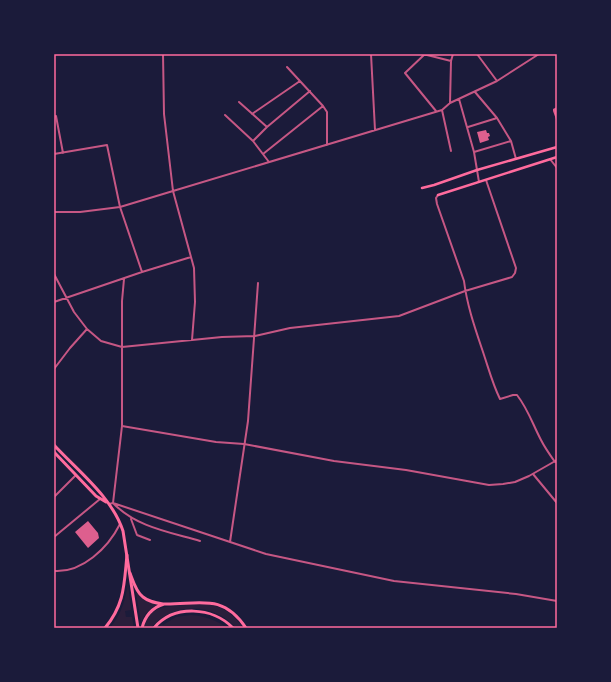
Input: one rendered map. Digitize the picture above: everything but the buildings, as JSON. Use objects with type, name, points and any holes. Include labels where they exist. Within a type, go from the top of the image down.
[{"type":"main road","points":[[422,188],[434,186],[477,170],[557,147]]},
{"type":"main road","points":[[438,194],[557,157]]},
{"type":"main road","points":[[54,445],[99,491],[120,523],[127,555],[138,628]]},
{"type":"main road","points":[[54,452],[100,499],[107,503]]},
{"type":"main road","points":[[105,628],[117,609],[122,596],[126,580],[127,555]]},
{"type":"main road","points":[[130,573],[138,591],[144,598],[154,603],[167,604]]},
{"type":"main road","points":[[142,628],[149,612],[161,605],[200,602],[216,604],[232,613],[246,628]]},
{"type":"main road","points":[[154,628],[168,617],[184,612],[196,611],[207,612],[216,616],[233,628]]},
{"type":"street","points":[[164,54],[164,114],[173,191],[194,268],[195,282],[192,340]]},
{"type":"street","points":[[371,54],[375,130]]},
{"type":"street","points":[[436,111],[405,73],[424,54],[451,61]]},
{"type":"street","points":[[450,103],[451,61],[453,54]]},
{"type":"street","points":[[477,54],[497,81]]},
{"type":"street","points":[[54,212],[80,212],[120,207],[442,110],[450,103],[497,81],[539,54]]},
{"type":"street","points":[[287,68],[324,106],[327,112],[327,145]]},
{"type":"street","points":[[252,114],[300,81]]},
{"type":"street","points":[[253,141],[267,127],[310,91]]},
{"type":"street","points":[[475,92],[497,118],[511,141],[516,159]]},
{"type":"street","points":[[459,99],[468,127],[480,182]]},
{"type":"street","points":[[239,102],[267,127]]},
{"type":"street","points":[[263,154],[324,106]]},
{"type":"street","points":[[442,110],[451,151]]},
{"type":"street","points":[[225,115],[253,141],[270,162]]},
{"type":"street","points":[[56,116],[63,153]]},
{"type":"street","points":[[468,127],[497,118]]},
{"type":"street","points":[[474,152],[511,141]]},
{"type":"street","points":[[54,154],[108,145],[120,207],[142,272]]},
{"type":"street","points":[[550,159],[557,168]]},
{"type":"street","points":[[54,274],[74,312],[87,329],[101,341],[122,347],[222,337],[255,336],[290,328],[399,316],[465,291],[512,277],[515,274],[516,268],[486,180]]},
{"type":"street","points":[[122,426],[216,442],[244,444],[334,460],[489,484],[514,482],[533,474],[556,461],[541,440],[534,422],[517,395],[500,399],[493,385],[465,291],[464,280],[437,204],[436,198],[438,194]]},
{"type":"street","points":[[54,302],[191,257]]},
{"type":"street","points":[[113,503],[122,426],[122,301],[124,279]]},
{"type":"street","points":[[230,542],[248,421],[258,283]]},
{"type":"street","points":[[54,368],[87,329]]},
{"type":"street","points":[[533,474],[557,503]]},
{"type":"street","points":[[54,497],[76,475]]},
{"type":"street","points":[[54,537],[100,499]]},
{"type":"street","points":[[107,503],[113,503],[266,554],[394,580],[516,594],[557,601]]},
{"type":"street","points":[[113,503],[131,518],[158,529],[200,541]]},
{"type":"street","points":[[131,518],[137,535],[150,540]]},
{"type":"street","points":[[54,571],[74,569],[90,560],[114,536],[120,523]]},
{"type":"shaded area","points":[[128,582],[131,610],[125,611],[126,617],[132,617],[134,628],[110,628],[117,618],[122,606],[126,595]]},
{"type":"shaded area","points":[[137,592],[143,599],[156,605],[146,613],[141,622],[136,593]]},
{"type":"shaded area","points":[[209,604],[226,610],[243,628],[236,628],[227,619],[216,613],[193,608],[170,613],[160,619],[151,628],[144,628],[152,613],[160,608]]},
{"type":"shaded area","points":[[191,615],[210,619],[227,628],[158,628],[162,624],[163,625],[176,617]]}]
